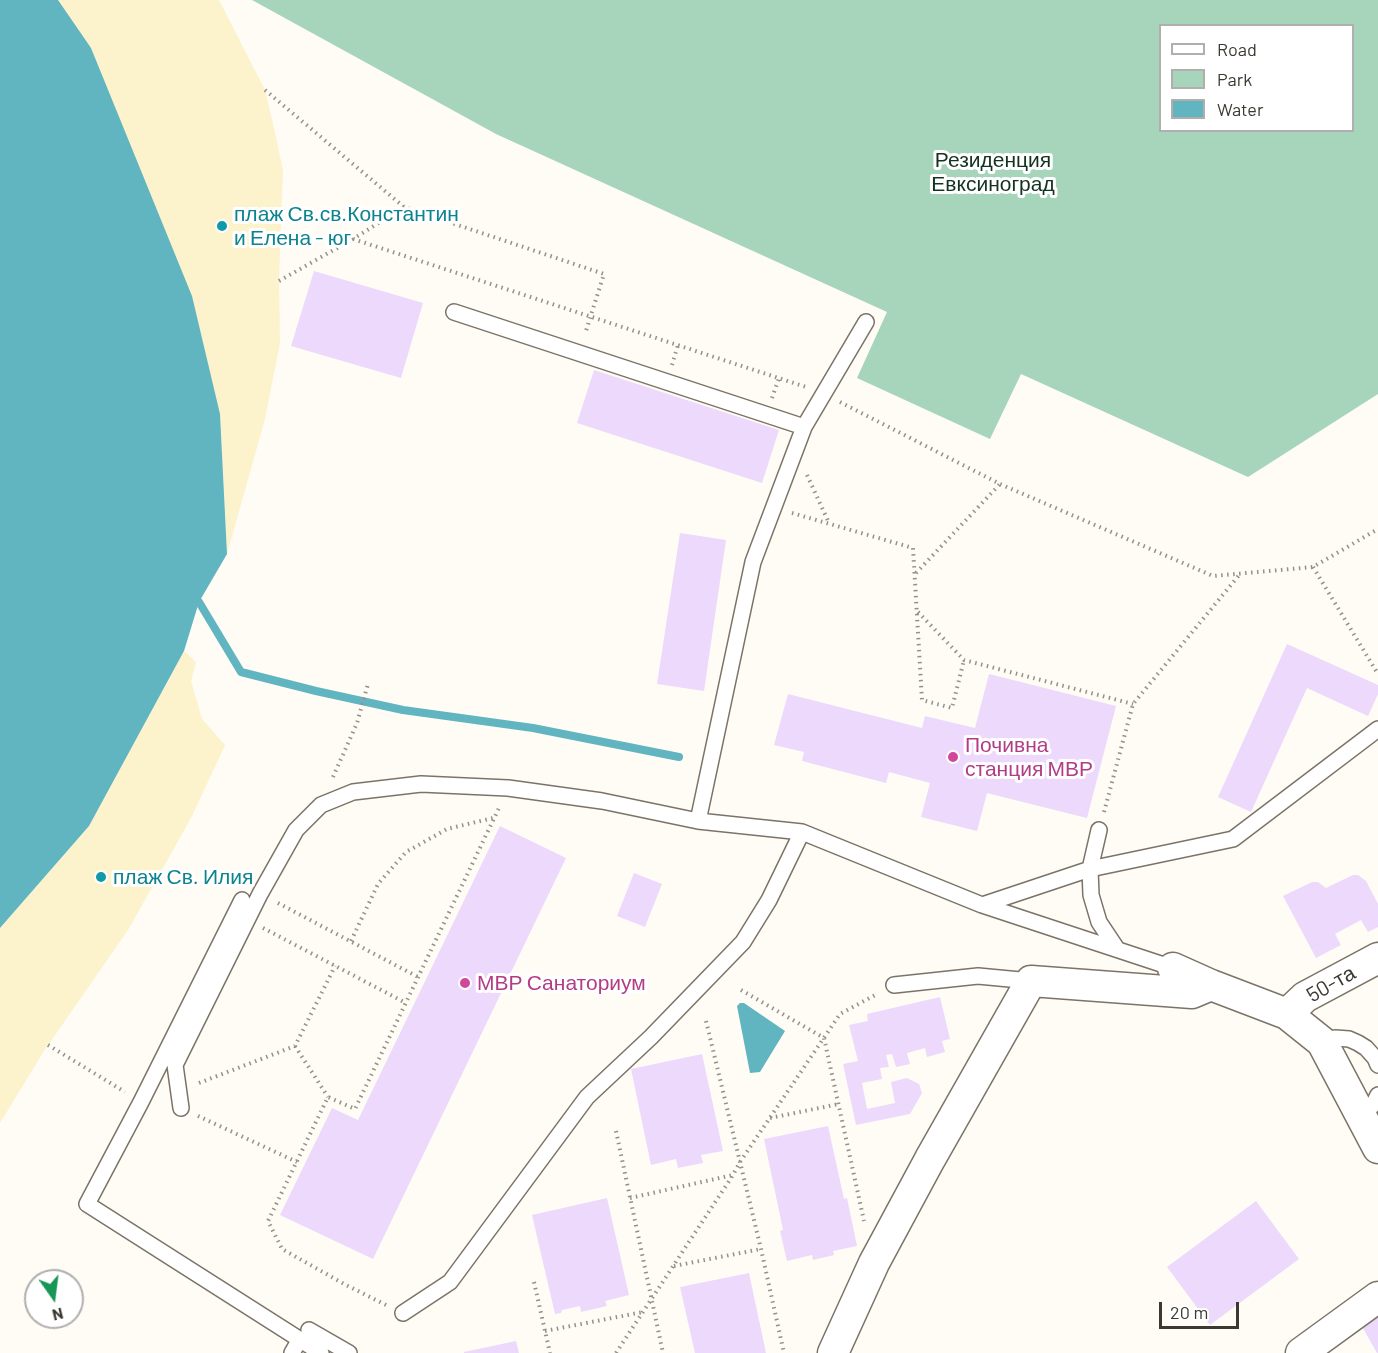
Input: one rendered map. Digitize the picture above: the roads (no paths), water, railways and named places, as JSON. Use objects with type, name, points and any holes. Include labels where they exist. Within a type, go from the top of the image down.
[{"type":"street","name":"50-та","points":[[1287,1014],[1305,997],[1378,958]]},
{"type":"street","points":[[1173,968],[1287,1014],[1322,1042],[1370,1105],[1378,1148]]},
{"type":"street","points":[[833,1353],[874,1263],[1031,981],[1192,993],[1211,985]]},
{"type":"street","points":[[1301,1353],[1378,1298]]},
{"type":"lane","points":[[454,312],[804,427]]},
{"type":"lane","points":[[698,821],[753,562],[804,427],[866,322]]},
{"type":"lane","points":[[982,905],[1090,869],[1233,839],[1378,729]]},
{"type":"lane","points":[[181,1108],[174,1065],[260,894],[296,830],[321,805],[353,792],[421,784],[508,788],[602,801],[698,821],[802,832],[982,905],[1173,968]]},
{"type":"lane","points":[[1100,831],[1090,869],[1091,895],[1099,922],[1117,949]]},
{"type":"lane","points":[[403,1313],[450,1282],[587,1097],[651,1037],[742,942],[769,900],[802,832]]},
{"type":"lane","points":[[242,900],[87,1204],[305,1335],[349,1353]]},
{"type":"lane","points":[[894,985],[978,976],[1031,981]]},
{"type":"lane","points":[[1322,1042],[1335,1038],[1349,1039],[1366,1048],[1378,1065]]},
{"type":"lane","points":[[292,1353],[305,1335]]},
{"type":"lane","points":[[305,1335],[321,1353]]},
{"type":"water","points":[[0,0],[58,0],[91,48],[192,296],[220,414],[227,554],[199,602],[184,651],[89,826],[0,928]]},
{"type":"water","points":[[744,1003],[785,1031],[760,1072],[750,1073],[737,1006]]},
{"type":"waterway","points":[[199,602],[241,672],[403,710],[533,728],[679,757]]},
{"type":"place","name":"плаж Св.св.Константин и Елена - юг","points":[[222,226]]},
{"type":"place","name":"Почивна станция МВР","points":[[953,757]]},
{"type":"place","name":"плаж Св. Илия","points":[[101,877]]},
{"type":"place","name":"МВР Санаториум","points":[[465,983]]},
{"type":"park label","name":"Резиденция Евксиноград","points":[[993,172]]}]
